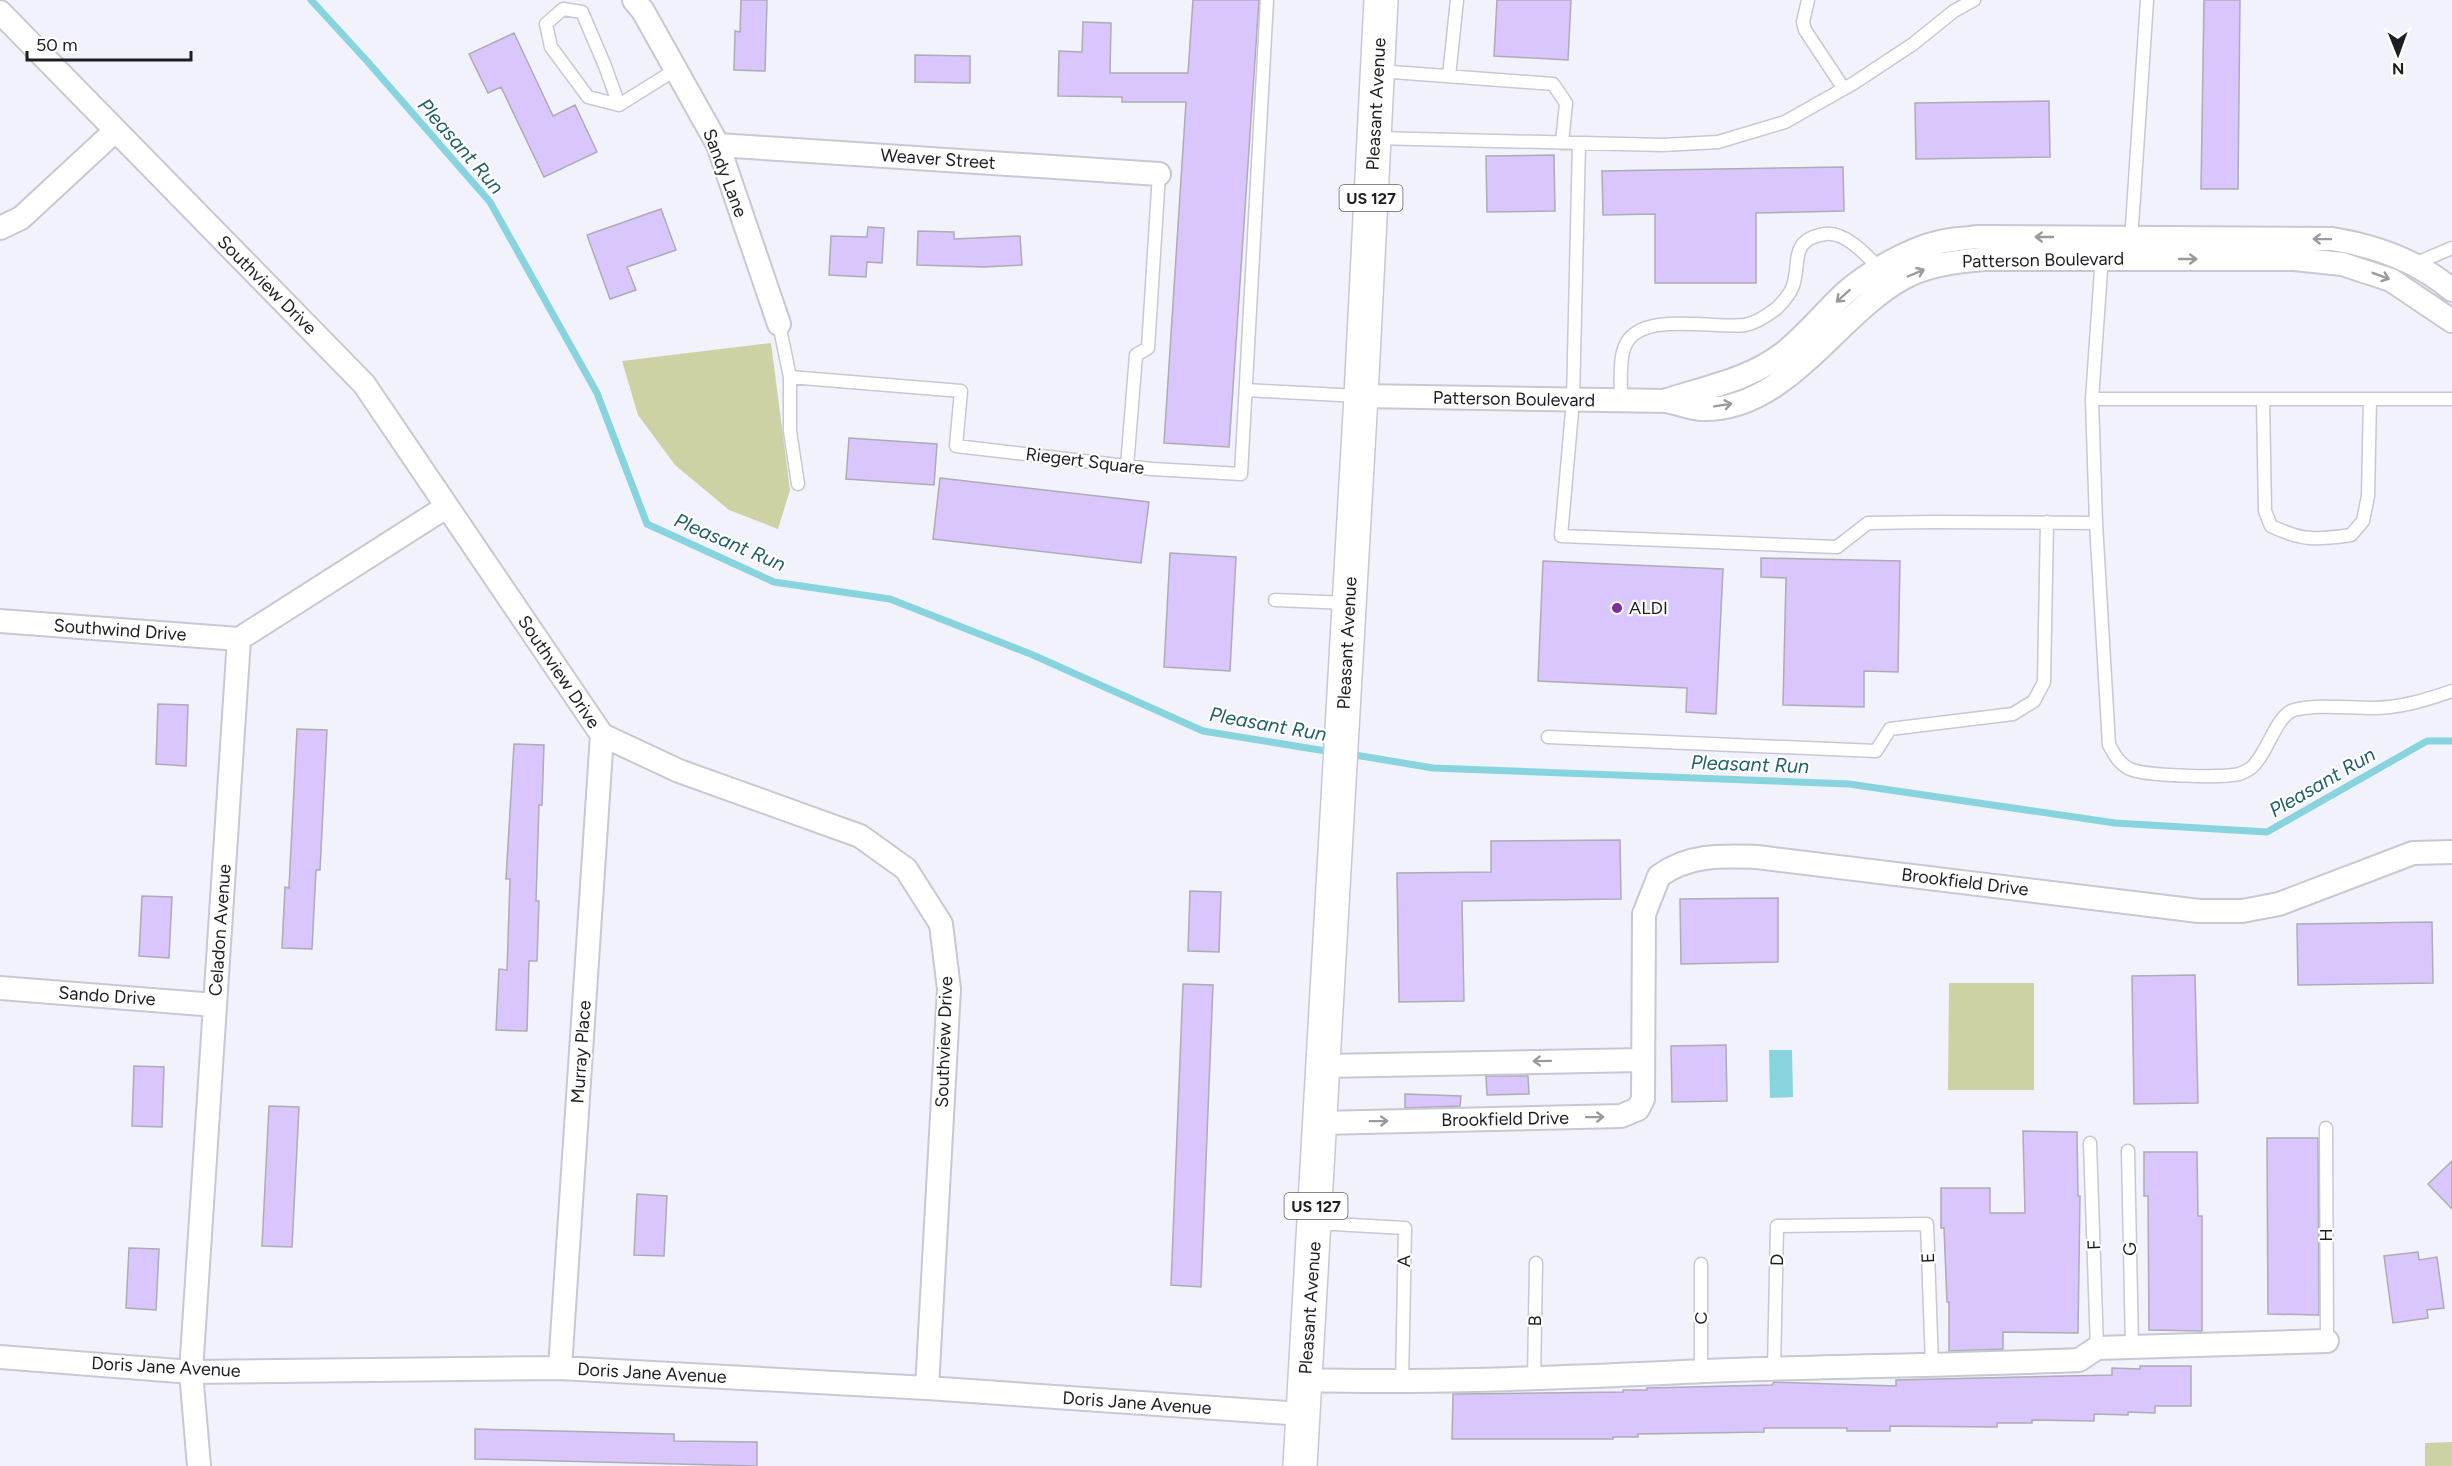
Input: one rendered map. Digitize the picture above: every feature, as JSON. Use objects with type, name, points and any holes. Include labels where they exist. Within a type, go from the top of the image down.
[{"type":"main road","name":"Pleasant Avenue","points":[[1300,1466],[1316,1223],[1381,0]]},
{"type":"street","name":"Sandy Lane","points":[[634,0],[643,11],[718,145],[779,324]]},
{"type":"street","name":"Southview Drive","points":[[0,12],[364,384],[602,735],[679,771],[860,836],[906,869],[941,924],[949,989],[927,1388]]},
{"type":"street","points":[[0,228],[21,218],[115,131]]},
{"type":"street","name":"Weaver Street","points":[[718,145],[1159,174]]},
{"type":"street","name":"Patterson Boulevard","points":[[1361,396],[1666,401],[1701,409],[1732,405],[1760,395],[1784,379],[1865,307],[1886,277],[1956,261],[2102,248],[2332,239],[2362,244],[2414,264],[2452,290]]},
{"type":"street","name":"Patterson Boulevard","points":[[2130,248],[2342,264],[2391,280],[2452,321]]},
{"type":"street","points":[[239,639],[446,507]]},
{"type":"street","name":"Southwind Drive","points":[[0,621],[239,639]]},
{"type":"street","name":"Celadon Avenue","points":[[199,1466],[191,1372],[239,639]]},
{"type":"street","name":"Murray Place","points":[[560,1368],[602,735]]},
{"type":"street","name":"Brookfield Drive","points":[[1320,1123],[1621,1116],[1638,1109],[1643,1099],[1644,914],[1659,876],[1685,861],[1706,856],[1757,857],[2199,912],[2242,911],[2279,904],[2413,853],[2452,852]]},
{"type":"street","name":"Sando Drive","points":[[0,988],[214,1005]]},
{"type":"street","points":[[1324,1066],[1642,1060]]},
{"type":"street","points":[[1305,1380],[1402,1383],[1533,1380],[1774,1369],[1932,1366],[2079,1360],[2097,1348],[2327,1341]]},
{"type":"street","name":"Doris Jane Avenue","points":[[0,1357],[191,1372],[560,1368],[927,1388],[1302,1414]]},
{"type":"lane","points":[[1267,0],[1246,390],[1361,396]]},
{"type":"lane","points":[[1449,76],[1457,0]]},
{"type":"lane","points":[[1808,0],[1803,22],[1805,30],[1844,89]]},
{"type":"lane","points":[[1374,138],[1663,145],[1718,142],[1785,122],[1844,89],[1913,44],[1954,11],[1974,0]]},
{"type":"lane","points":[[2130,248],[2147,0]]},
{"type":"lane","points":[[619,105],[582,12],[563,9],[546,24],[551,47],[588,97],[619,105],[675,70]]},
{"type":"lane","points":[[1377,71],[1553,84],[1566,103],[1562,143]]},
{"type":"lane","points":[[1579,143],[1573,400],[1561,536],[1837,547],[1868,523],[2096,523]]},
{"type":"lane","points":[[1127,466],[1136,355],[1148,348],[1159,174]]},
{"type":"lane","points":[[1621,400],[1623,347],[1632,334],[1658,324],[1746,325],[1762,318],[1787,297],[1793,286],[1797,253],[1803,243],[1812,237],[1828,233],[1843,238],[1859,249],[1886,277]]},
{"type":"lane","points":[[2102,248],[2092,399],[2096,523],[2109,745],[2118,760],[2128,768],[2140,772],[2214,776],[2240,774],[2251,768],[2263,753],[2282,719],[2291,710],[2400,707],[2452,691]]},
{"type":"lane","points":[[2414,264],[2452,248]]},
{"type":"lane","points":[[779,324],[790,377],[790,431],[798,484]]},
{"type":"lane","name":"Riegert Square","points":[[790,377],[960,391],[956,446],[1127,466],[1241,474],[1246,390]]},
{"type":"lane","points":[[2092,399],[2452,399]]},
{"type":"lane","points":[[2263,399],[2265,511],[2268,519],[2271,526],[2294,536],[2318,539],[2351,534],[2363,521],[2368,496],[2370,399]]},
{"type":"lane","points":[[1548,737],[1876,751],[1890,729],[2013,714],[2034,702],[2044,682],[2047,522]]},
{"type":"lane","points":[[1275,600],[1349,603]]},
{"type":"lane","name":"H","points":[[2326,1128],[2327,1341]]},
{"type":"lane","name":"F","points":[[2090,1143],[2097,1348]]},
{"type":"lane","name":"G","points":[[2128,1150],[2132,1347]]},
{"type":"lane","name":"A","points":[[1316,1223],[1405,1228],[1402,1383]]},
{"type":"lane","name":"E","points":[[1852,1225],[1927,1224],[1932,1366]]},
{"type":"lane","name":"D","points":[[1774,1369],[1777,1226],[1852,1225]]},
{"type":"lane","name":"B","points":[[1533,1380],[1536,1263]]},
{"type":"lane","name":"C","points":[[1701,1264],[1701,1372]]},
{"type":"green space","points":[[771,343],[790,490],[778,529],[729,510],[675,465],[638,415],[622,361]]},
{"type":"green space","points":[[1949,983],[2034,983],[2034,1090],[1948,1090]]},
{"type":"green space","points":[[2452,1442],[2452,1466],[2425,1466],[2425,1443]]},
{"type":"water","points":[[1769,1050],[1792,1050],[1793,1097],[1770,1098]]},
{"type":"building","points":[[741,0],[767,0],[765,71],[734,70],[735,31],[740,32]]},
{"type":"building","points":[[1193,0],[1259,0],[1229,447],[1164,443],[1186,102],[1122,102],[1122,97],[1058,96],[1059,51],[1082,52],[1083,22],[1111,23],[1110,73],[1188,73]]},
{"type":"building","points":[[1497,0],[1571,0],[1568,60],[1494,56]]},
{"type":"building","points":[[2204,0],[2240,0],[2238,189],[2201,189]]},
{"type":"building","points":[[514,33],[553,116],[575,105],[597,152],[544,177],[501,87],[488,93],[469,54]]},
{"type":"building","points":[[915,55],[970,56],[970,83],[915,82]]},
{"type":"building","points":[[2049,101],[2050,157],[1916,159],[1915,103]]},
{"type":"building","points":[[1554,155],[1555,211],[1487,212],[1486,156]]},
{"type":"building","points":[[1843,167],[1844,211],[1756,213],[1756,283],[1655,283],[1655,214],[1603,215],[1602,171]]},
{"type":"building","points":[[661,209],[676,250],[627,267],[636,290],[610,299],[587,235]]},
{"type":"building","points":[[868,227],[884,228],[882,263],[867,262],[866,277],[829,275],[831,236],[867,237]]},
{"type":"building","points":[[918,231],[954,232],[954,239],[1020,236],[1022,265],[984,267],[917,265]]},
{"type":"building","points":[[849,438],[937,444],[934,485],[846,479]]},
{"type":"building","points":[[940,478],[1149,502],[1141,563],[933,539]]},
{"type":"building","points":[[1170,553],[1236,557],[1230,671],[1164,667]]},
{"type":"building","points":[[1761,558],[1900,561],[1898,672],[1864,671],[1864,707],[1783,705],[1786,578],[1761,577]]},
{"type":"building","points":[[1543,561],[1723,569],[1716,714],[1686,712],[1687,688],[1538,681]]},
{"type":"building","points":[[158,704],[188,705],[186,766],[156,764]]},
{"type":"building","points":[[297,729],[327,730],[320,870],[316,870],[312,949],[282,948],[285,887],[289,888]]},
{"type":"building","points":[[514,744],[544,745],[542,805],[539,805],[537,961],[529,961],[527,1031],[496,1030],[499,969],[507,970],[510,879],[506,879]]},
{"type":"building","points":[[1620,840],[1621,899],[1462,901],[1464,1001],[1399,1002],[1397,873],[1491,872],[1491,841]]},
{"type":"building","points":[[1190,891],[1221,892],[1219,952],[1188,951]]},
{"type":"building","points":[[142,896],[172,897],[169,958],[139,956]]},
{"type":"building","points":[[1778,898],[1778,962],[1681,964],[1680,899]]},
{"type":"building","points":[[2432,922],[2433,983],[2298,985],[2297,924]]},
{"type":"building","points":[[2195,975],[2198,1103],[2134,1104],[2132,976]]},
{"type":"building","points":[[1183,984],[1213,985],[1201,1287],[1171,1285]]},
{"type":"building","points":[[1726,1045],[1727,1101],[1672,1102],[1671,1046]]},
{"type":"building","points":[[134,1066],[164,1067],[162,1127],[132,1126]]},
{"type":"building","points":[[1486,1076],[1528,1076],[1529,1094],[1487,1095]]},
{"type":"building","points":[[1405,1094],[1461,1096],[1460,1106],[1405,1108]]},
{"type":"building","points":[[269,1106],[299,1107],[292,1247],[262,1246]]},
{"type":"building","points":[[2023,1131],[2077,1132],[2078,1196],[2080,1196],[2078,1333],[2003,1332],[2003,1349],[1949,1351],[1949,1302],[1947,1302],[1944,1228],[1941,1228],[1941,1188],[1990,1188],[1990,1213],[2025,1213]]},
{"type":"building","points":[[2267,1138],[2318,1138],[2319,1315],[2268,1314]]},
{"type":"building","points":[[2144,1152],[2197,1152],[2198,1216],[2202,1216],[2202,1331],[2149,1330],[2148,1196],[2144,1196]]},
{"type":"building","points":[[2452,1161],[2452,1209],[2428,1184]]},
{"type":"building","points":[[637,1194],[667,1196],[664,1256],[634,1255]]},
{"type":"building","points":[[129,1248],[159,1249],[156,1310],[126,1308]]},
{"type":"building","points":[[2418,1252],[2419,1260],[2437,1257],[2444,1308],[2427,1310],[2428,1318],[2393,1323],[2384,1256]]},
{"type":"building","points":[[2140,1366],[2191,1366],[2191,1406],[2155,1406],[2155,1413],[2094,1414],[2094,1421],[2032,1420],[2032,1423],[1997,1423],[1997,1427],[1890,1426],[1890,1431],[1847,1431],[1847,1428],[1764,1428],[1764,1432],[1638,1434],[1638,1437],[1613,1437],[1613,1439],[1452,1439],[1453,1394],[1623,1392],[1623,1390],[1647,1390],[1647,1388],[1772,1385],[1774,1382],[1896,1386],[1896,1380],[2112,1375],[2112,1368],[2140,1369]]},
{"type":"building","points":[[475,1429],[674,1434],[674,1441],[757,1442],[757,1466],[475,1459]]},
{"type":"waterway","name":"Pleasant Run","points":[[311,0],[490,202],[597,393],[647,524],[774,582],[890,599],[1033,655],[1203,731],[1332,752]]},
{"type":"waterway","name":"Pleasant Run","points":[[1349,754],[1433,768],[1849,784],[2115,823],[2267,832],[2427,741],[2452,741]]},
{"type":"place","name":"ALDI","points":[[1617,608]]}]
